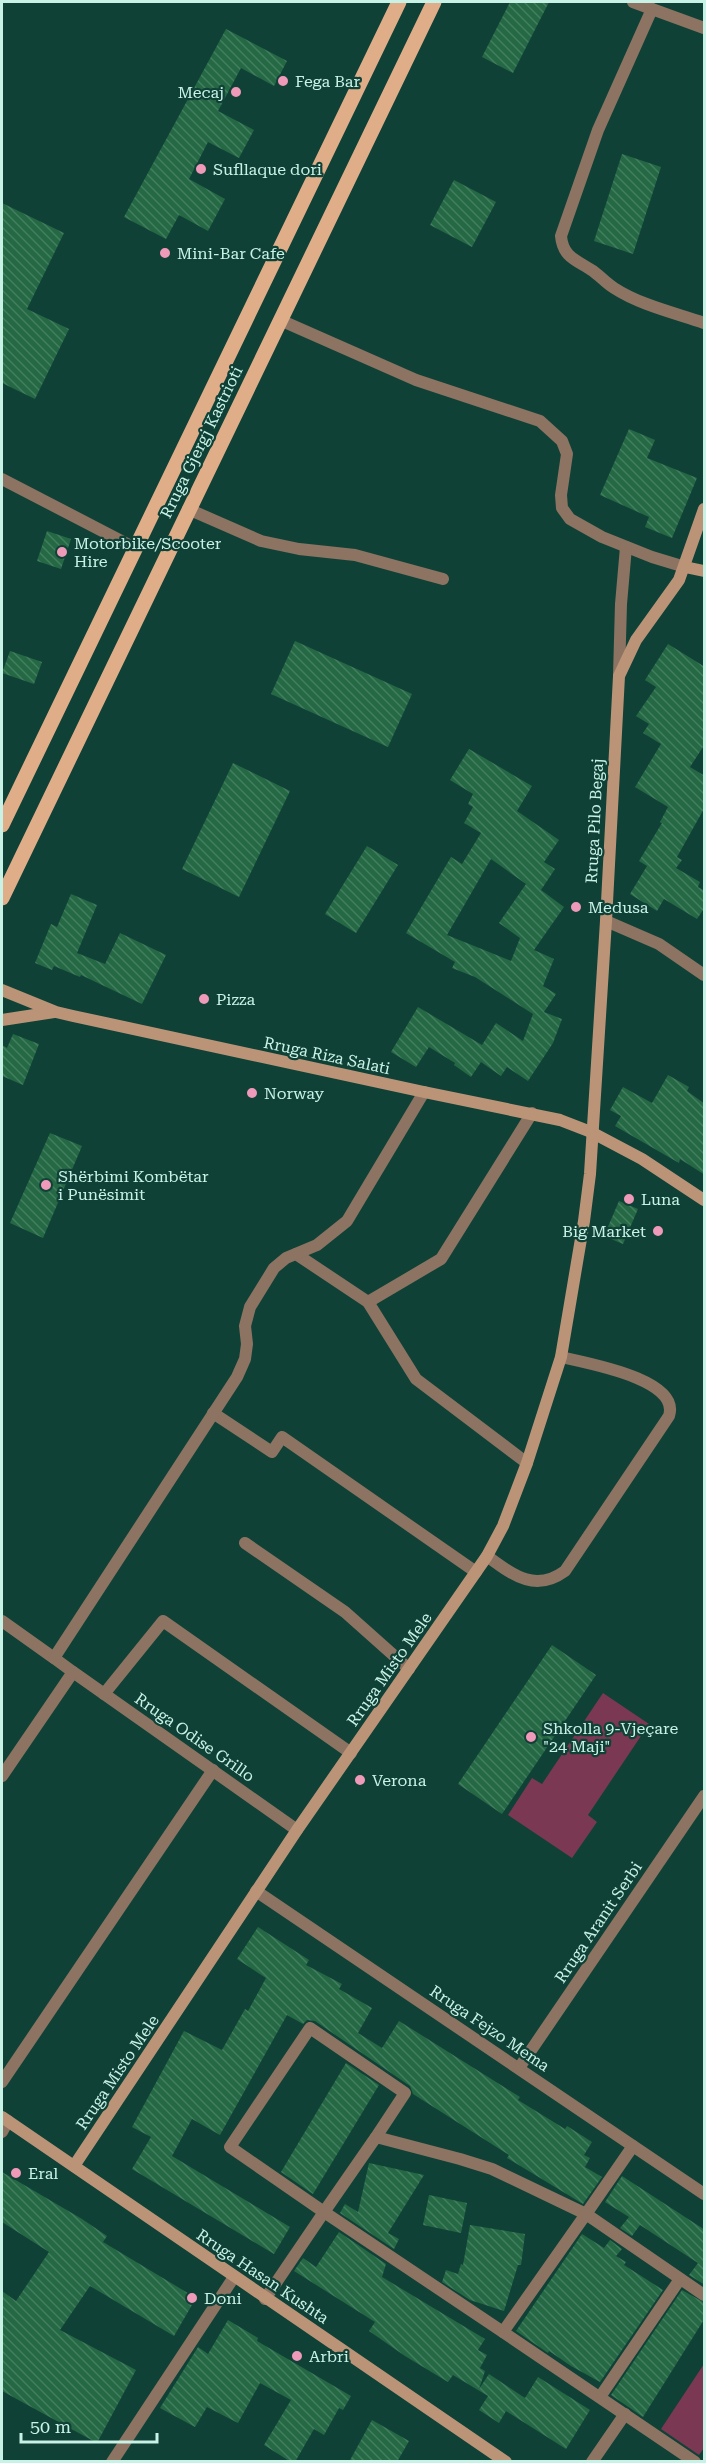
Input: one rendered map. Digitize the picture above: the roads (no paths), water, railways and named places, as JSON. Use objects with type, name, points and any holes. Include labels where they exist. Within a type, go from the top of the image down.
[{"type":"main road","name":"Rruga Gjergj Kastrioti","points":[[2,825],[399,2]]},
{"type":"main road","name":"Rruga Gjergj Kastrioti","points":[[2,898],[434,2]]},
{"type":"street","points":[[633,2],[705,28]]},
{"type":"street","points":[[652,9],[598,130],[561,236],[562,246],[566,255],[575,262],[588,267],[613,288],[705,323]]},
{"type":"street","points":[[280,320],[416,380],[540,421],[562,441],[567,454],[561,495],[562,508],[570,519],[626,547],[685,567],[705,571]]},
{"type":"street","points":[[2,479],[135,548]]},
{"type":"street","name":"Rruga Pilo Begaj","points":[[591,1132],[606,921],[619,676],[636,640],[671,592],[685,567],[705,508]]},
{"type":"street","points":[[188,509],[261,541],[299,549],[355,555],[443,579]]},
{"type":"street","points":[[619,676],[621,604],[626,547]]},
{"type":"street","points":[[606,921],[659,944],[705,975]]},
{"type":"street","points":[[2,990],[56,1012]]},
{"type":"street","points":[[2,1020],[56,1012]]},
{"type":"street","name":"Rruga Riza Salati","points":[[56,1012],[561,1120],[591,1132],[642,1158],[705,1200]]},
{"type":"street","points":[[2,1621],[54,1658],[213,1413],[245,1359],[247,1344],[245,1326],[250,1307],[274,1268],[286,1258],[317,1245],[347,1221],[424,1092]]},
{"type":"street","points":[[368,1302],[441,1259],[532,1113]]},
{"type":"street","name":"Rruga Misto Mele","points":[[74,2166],[297,1830],[487,1556],[503,1526],[527,1463],[561,1357],[584,1221],[590,1174],[591,1132]]},
{"type":"street","points":[[296,1254],[368,1302],[416,1379],[527,1463]]},
{"type":"street","points":[[487,1556],[515,1574],[538,1582],[553,1580],[565,1571],[669,1416],[671,1408],[668,1399],[643,1380],[625,1373],[561,1357]]},
{"type":"street","points":[[213,1413],[272,1452],[282,1437],[476,1572]]},
{"type":"street","points":[[245,1543],[345,1612],[410,1669]]},
{"type":"street","points":[[104,1694],[163,1621],[351,1753]]},
{"type":"street","name":"Rruga Odise Grillo","points":[[54,1658],[297,1830]]},
{"type":"street","points":[[2,1776],[73,1672]]},
{"type":"street","points":[[2,2082],[213,1770]]},
{"type":"street","name":"Rruga Aranit Serbi","points":[[519,2068],[705,1796]]},
{"type":"street","name":"Rruga Fejzo Mema","points":[[256,1892],[705,2194]]},
{"type":"street","points":[[265,2298],[324,2212],[376,2137],[405,2093],[310,2028],[230,2147],[324,2212],[695,2462]]},
{"type":"street","name":"Rruga Hasan Kushta","points":[[4,2123],[74,2166],[506,2462]]},
{"type":"street","points":[[376,2137],[492,2169],[586,2214],[705,2295]]},
{"type":"street","points":[[503,2332],[633,2146]]},
{"type":"street","points":[[112,2462],[234,2277]]},
{"type":"street","points":[[600,2397],[680,2279]]},
{"type":"street","points":[[592,2462],[625,2414]]},
{"type":"place","name":"Fega Bar","points":[[283,81]]},
{"type":"place","name":"Mecaj","points":[[236,92]]},
{"type":"place","name":"Sufllaque dori","points":[[201,169]]},
{"type":"place","name":"Mini-Bar Cafe","points":[[165,253]]},
{"type":"place","name":"Motorbike/Scooter Hire","points":[[62,552]]},
{"type":"place","name":"Medusa","points":[[576,907]]},
{"type":"place","name":"Pizza","points":[[204,999]]},
{"type":"place","name":"Norway","points":[[252,1093]]},
{"type":"place","name":"Shërbimi Kombëtar i Punësimit","points":[[46,1185]]},
{"type":"place","name":"Luna","points":[[629,1199]]},
{"type":"place","name":"Big Market","points":[[658,1231]]},
{"type":"place","name":"Shkolla 9-Vjeçare \"24 Maji\"","points":[[531,1737]]},
{"type":"place","name":"Verona","points":[[360,1780]]},
{"type":"place","name":"Eral","points":[[16,2173]]},
{"type":"place","name":"Doni","points":[[192,2298]]},
{"type":"place","name":"Arbri","points":[[297,2356]]}]
